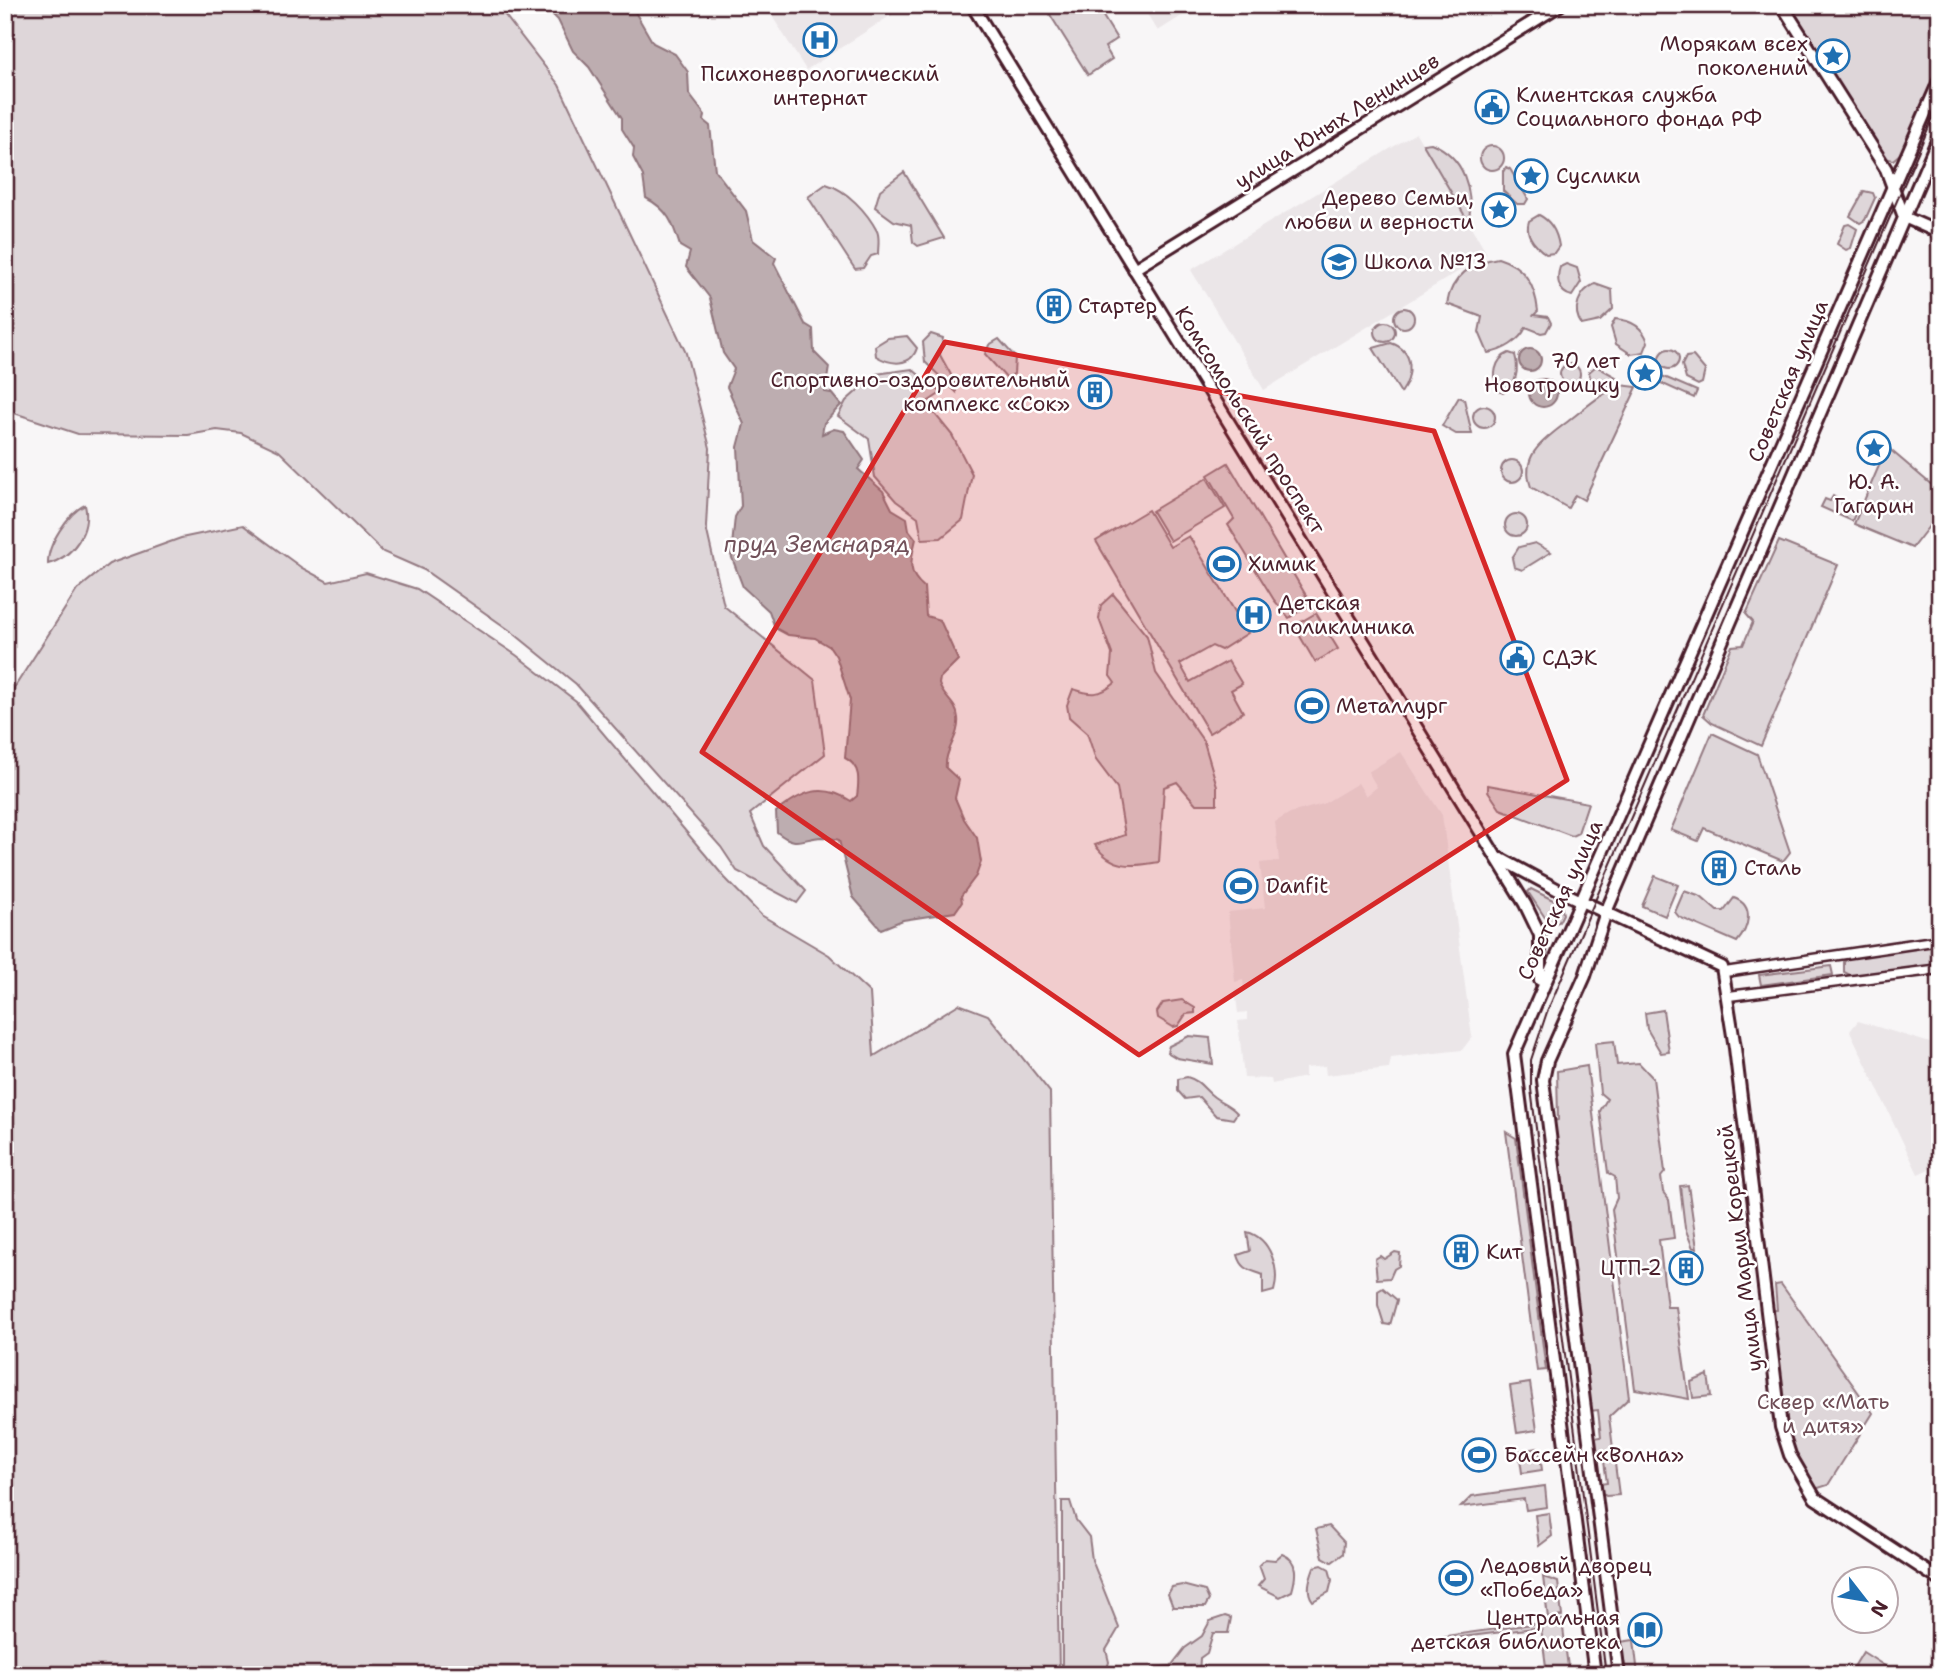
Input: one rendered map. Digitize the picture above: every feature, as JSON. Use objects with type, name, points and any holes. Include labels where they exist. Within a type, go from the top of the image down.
[{"type":"main road","name":"Комсомольский проспект","points":[[972,5],[1496,855],[1540,935],[1540,990]]},
{"type":"main road","name":"улица Юных Ленинцев","points":[[1135,270],[1560,5]]},
{"type":"main road","points":[[1782,5],[1886,169],[1904,217],[1940,233]]},
{"type":"main road","name":"Советская улица","points":[[1595,1675],[1515,1071],[1518,1040],[1583,902],[1940,79]]},
{"type":"main road","name":"Советская улица","points":[[1619,1675],[1543,1080],[1547,1061],[1585,976],[1606,912],[1940,134]]},
{"type":"main road","name":"Комсомольский проспект","points":[[1496,855],[1511,867],[1606,912]]},
{"type":"main road","points":[[1606,912],[1713,961],[1725,972]]},
{"type":"main road","name":"улица Марии Корецкой","points":[[1725,972],[1781,1427],[1790,1455],[1815,1498],[1940,1580]]},
{"type":"street","points":[[1725,972],[1940,940]]},
{"type":"street","points":[[1728,996],[1940,969]]},
{"type":"highlighted area","points":[[945,342],[1434,431],[1567,780],[1139,1055],[702,752]]},
{"type":"shaded area","name":"Психоневрологический интернат","points":[[765,5],[907,5],[806,70]]},
{"type":"shaded area","points":[[1141,5],[1199,5],[1158,31]]},
{"type":"shaded area","name":"Школа №13","points":[[1416,133],[1487,254],[1264,390],[1191,270]]},
{"type":"shaded area","points":[[1401,752],[1442,815],[1472,1037],[1462,1050],[1391,1058],[1389,1068],[1326,1075],[1325,1066],[1305,1068],[1305,1077],[1272,1084],[1271,1079],[1244,1078],[1238,1021],[1247,1020],[1247,1012],[1238,1013],[1235,990],[1244,989],[1243,980],[1235,982],[1228,912],[1265,908],[1260,863],[1279,861],[1275,822],[1290,813],[1323,804],[1358,783],[1366,796],[1377,787],[1368,772]]},
{"type":"shaded area","points":[[1858,1021],[1940,1046],[1940,1164],[1918,1174],[1850,1031]]},
{"type":"green space","points":[[5,5],[497,5],[559,85],[686,353],[710,448],[706,527],[724,606],[815,680],[825,754],[750,814],[764,846],[806,891],[797,903],[737,871],[721,847],[576,684],[512,632],[424,570],[383,552],[279,451],[241,433],[217,430],[188,435],[78,434],[5,410]]},
{"type":"green space","points":[[1044,5],[1096,5],[1117,39],[1105,47],[1112,59],[1088,75]]},
{"type":"green space","points":[[1790,5],[1930,5],[1940,9],[1940,68],[1901,153],[1893,160],[1885,158]]},
{"type":"green space","points":[[1431,143],[1452,157],[1464,176],[1470,199],[1469,223],[1423,144]]},
{"type":"green space","points":[[1492,146],[1501,149],[1504,158],[1501,167],[1492,170],[1483,167],[1480,158],[1483,149]]},
{"type":"green space","points":[[1506,167],[1510,169],[1528,199],[1525,204],[1517,204],[1503,191],[1503,172]]},
{"type":"green space","points":[[904,172],[944,238],[918,246],[913,242],[911,225],[894,221],[875,207],[880,190]]},
{"type":"green space","points":[[826,184],[841,191],[856,203],[877,231],[878,254],[871,256],[863,268],[855,269],[808,197]]},
{"type":"green space","points":[[1864,191],[1873,193],[1875,198],[1865,220],[1860,223],[1850,216]]},
{"type":"green space","points":[[1539,215],[1550,224],[1557,237],[1559,246],[1554,253],[1546,254],[1534,244],[1529,235],[1529,221]]},
{"type":"green space","points":[[1849,224],[1857,229],[1851,248],[1846,250],[1837,244],[1845,225]]},
{"type":"green space","points":[[1498,258],[1515,266],[1527,277],[1538,311],[1534,315],[1548,317],[1551,323],[1546,332],[1541,333],[1526,327],[1520,337],[1510,345],[1488,353],[1479,332],[1482,317],[1447,304],[1453,286],[1464,272],[1480,263]]},
{"type":"green space","points":[[1566,264],[1577,268],[1581,282],[1572,296],[1561,289],[1558,281],[1560,267]]},
{"type":"green space","points":[[1595,284],[1612,290],[1613,309],[1600,321],[1582,325],[1577,313],[1578,302],[1585,291]]},
{"type":"green space","points":[[1404,308],[1411,311],[1414,318],[1411,325],[1404,328],[1397,325],[1394,318],[1397,311]]},
{"type":"green space","points":[[1615,319],[1640,328],[1648,342],[1644,352],[1631,354],[1616,344],[1611,327]]},
{"type":"green space","points":[[1381,322],[1389,322],[1395,332],[1389,342],[1381,342],[1375,336],[1375,328]]},
{"type":"green space","points":[[931,334],[943,338],[940,355],[955,382],[956,392],[925,362],[923,342]]},
{"type":"green space","points":[[907,336],[917,348],[910,359],[894,362],[876,356],[875,346],[888,338]]},
{"type":"green space","points":[[999,339],[1015,357],[1014,374],[1006,378],[985,354],[989,345]]},
{"type":"green space","points":[[1391,343],[1404,352],[1410,365],[1408,379],[1401,393],[1373,348]]},
{"type":"green space","points":[[1665,349],[1673,349],[1679,359],[1673,369],[1665,369],[1659,363],[1659,355]]},
{"type":"green space","points":[[1509,353],[1515,355],[1517,371],[1514,382],[1503,393],[1498,391],[1495,374],[1497,364]]},
{"type":"green space","points":[[1693,356],[1705,370],[1702,383],[1698,385],[1686,379],[1682,365],[1686,357]]},
{"type":"green space","points":[[1570,364],[1577,367],[1580,374],[1577,381],[1570,384],[1563,381],[1560,374],[1563,367]]},
{"type":"green space","points":[[1596,366],[1616,377],[1604,391],[1597,393],[1593,390],[1589,372]]},
{"type":"green space","points":[[912,369],[941,393],[926,403],[952,435],[972,474],[963,520],[941,538],[922,539],[918,517],[896,501],[875,477],[869,439],[838,416],[846,401],[876,374]]},
{"type":"green space","points":[[1655,373],[1697,391],[1694,398],[1652,379]]},
{"type":"green space","points":[[1620,385],[1637,387],[1584,500],[1575,495],[1568,508],[1531,487],[1529,465],[1538,447],[1589,405]]},
{"type":"green space","points":[[1459,397],[1464,399],[1472,434],[1456,434],[1442,426]]},
{"type":"green space","points":[[1484,406],[1492,409],[1495,417],[1492,425],[1484,428],[1476,425],[1473,417],[1476,409]]},
{"type":"green space","points":[[1887,447],[1940,492],[1940,512],[1912,548],[1854,524]]},
{"type":"green space","points":[[1512,460],[1520,463],[1523,471],[1520,479],[1512,482],[1504,479],[1501,471],[1504,463]]},
{"type":"green space","points":[[1228,463],[1311,604],[1289,618],[1274,600],[1228,525],[1234,519],[1208,475]]},
{"type":"green space","points":[[1207,478],[1225,508],[1170,541],[1152,511]]},
{"type":"green space","points":[[1833,496],[1857,510],[1852,521],[1821,507],[1825,499],[1830,501]]},
{"type":"green space","points":[[85,505],[85,524],[78,542],[57,561],[48,564],[51,548],[60,530],[78,509]]},
{"type":"green space","points":[[1148,510],[1170,547],[1189,536],[1248,633],[1221,650],[1212,646],[1180,664],[1190,682],[1228,661],[1242,684],[1231,690],[1243,712],[1209,733],[1096,541]]},
{"type":"green space","points":[[1516,514],[1524,517],[1527,525],[1524,533],[1516,536],[1508,533],[1505,525],[1508,517]]},
{"type":"green space","points":[[243,525],[302,568],[328,582],[366,573],[417,589],[516,655],[576,701],[725,878],[761,915],[829,955],[870,993],[874,1056],[959,1004],[988,1015],[1050,1092],[1059,1675],[5,1675],[5,702],[77,590],[109,564],[181,538]]},
{"type":"green space","points":[[1779,541],[1838,565],[1761,746],[1712,723],[1703,715],[1732,646],[1743,645],[1753,622],[1746,614]]},
{"type":"green space","points":[[1535,543],[1551,552],[1522,570],[1514,567],[1512,558],[1519,547]]},
{"type":"green space","points":[[1113,594],[1147,636],[1156,673],[1204,742],[1217,786],[1217,804],[1196,804],[1177,782],[1164,787],[1159,862],[1140,865],[1116,862],[1095,845],[1125,835],[1117,788],[1096,760],[1087,733],[1069,717],[1067,705],[1073,689],[1095,693],[1115,683],[1110,676],[1112,654],[1099,619],[1101,605]]},
{"type":"green space","points":[[1316,613],[1338,649],[1315,662],[1294,626]]},
{"type":"green space","points":[[1712,733],[1757,754],[1790,852],[1783,861],[1704,828],[1698,841],[1671,830]]},
{"type":"green space","points":[[1488,785],[1588,803],[1578,833],[1572,836],[1500,809],[1488,791]]},
{"type":"green space","points":[[1655,876],[1678,885],[1665,916],[1642,906]]},
{"type":"green space","points":[[1531,889],[1561,904],[1563,914],[1559,922],[1552,924],[1546,919],[1528,892]]},
{"type":"green space","points":[[1684,891],[1701,897],[1717,911],[1724,911],[1734,898],[1741,902],[1748,912],[1748,918],[1737,942],[1679,917],[1675,912]]},
{"type":"green space","points":[[1940,944],[1940,966],[1854,977],[1844,972],[1844,962],[1851,956]]},
{"type":"green space","points":[[1831,966],[1833,975],[1761,985],[1759,975]]},
{"type":"green space","points":[[1182,1000],[1195,1008],[1195,1013],[1186,1014],[1178,1026],[1173,1027],[1158,1018],[1157,1012],[1163,1003]]},
{"type":"green space","points":[[1663,1010],[1669,1052],[1661,1053],[1647,1029],[1645,1013]]},
{"type":"green space","points":[[1189,1036],[1210,1038],[1213,1064],[1177,1058],[1167,1052],[1169,1046]]},
{"type":"green space","points":[[1614,1041],[1617,1065],[1639,1063],[1653,1078],[1665,1172],[1661,1177],[1663,1192],[1669,1200],[1674,1238],[1659,1240],[1667,1307],[1676,1307],[1689,1399],[1635,1389],[1612,1209],[1617,1198],[1615,1177],[1608,1173],[1600,1111],[1607,1099],[1600,1093],[1595,1043]]},
{"type":"green space","points":[[1587,1066],[1629,1398],[1609,1417],[1619,1495],[1606,1496],[1601,1492],[1600,1484],[1607,1483],[1603,1454],[1596,1454],[1594,1438],[1601,1437],[1598,1410],[1590,1411],[1553,1121],[1558,1120],[1557,1071]]},
{"type":"green space","points":[[1187,1077],[1234,1110],[1237,1113],[1233,1119],[1216,1116],[1199,1097],[1185,1099],[1178,1091],[1178,1079]]},
{"type":"green space","points":[[1506,1132],[1516,1138],[1546,1370],[1537,1371]]},
{"type":"green space","points":[[1688,1185],[1697,1248],[1693,1248],[1685,1228],[1680,1186]]},
{"type":"green space","points":[[1247,1232],[1262,1241],[1272,1256],[1276,1274],[1274,1291],[1263,1294],[1263,1275],[1247,1269],[1240,1260],[1238,1255],[1250,1251]]},
{"type":"green space","points":[[1395,1252],[1400,1253],[1399,1266],[1394,1269],[1390,1278],[1377,1279],[1375,1259],[1380,1256],[1384,1259]]},
{"type":"green space","name":"Сквер «Мать и дитя»","points":[[1781,1284],[1873,1413],[1828,1485],[1812,1490],[1783,1427],[1770,1311],[1777,1310],[1775,1285]]},
{"type":"green space","points":[[1383,1288],[1397,1300],[1390,1325],[1384,1324],[1378,1305],[1378,1291]]},
{"type":"green space","points":[[1708,1375],[1711,1396],[1693,1398],[1691,1382]]},
{"type":"green space","points":[[1530,1383],[1537,1430],[1517,1433],[1510,1386]]},
{"type":"green space","points":[[1539,1448],[1542,1470],[1522,1473],[1519,1451]]},
{"type":"green space","points":[[1545,1486],[1547,1507],[1526,1510],[1524,1499],[1461,1507],[1472,1496]]},
{"type":"green space","points":[[1062,1501],[1070,1501],[1076,1520],[1089,1537],[1092,1560],[1119,1628],[1106,1650],[1109,1662],[1105,1675],[1062,1675]]},
{"type":"green space","points":[[1549,1513],[1552,1536],[1539,1546],[1535,1515]]},
{"type":"green space","points":[[1329,1526],[1344,1542],[1343,1554],[1332,1562],[1323,1557],[1316,1529]]},
{"type":"green space","points":[[1282,1554],[1291,1560],[1295,1575],[1292,1591],[1280,1597],[1258,1586],[1264,1579],[1259,1565],[1265,1559],[1275,1560]]},
{"type":"green space","points":[[1322,1565],[1329,1569],[1332,1580],[1329,1592],[1313,1601],[1309,1593],[1310,1580],[1314,1567]]},
{"type":"green space","points":[[1543,1577],[1558,1582],[1562,1616],[1548,1618]]},
{"type":"green space","points":[[1182,1585],[1205,1591],[1209,1600],[1205,1607],[1173,1607],[1168,1594],[1172,1587]]},
{"type":"green space","points":[[1225,1616],[1231,1618],[1228,1633],[1213,1633],[1207,1653],[1200,1658],[1199,1673],[1191,1675],[1190,1668],[1185,1675],[1153,1675],[1153,1668],[1171,1666],[1185,1648],[1202,1636],[1210,1621]]},
{"type":"green space","points":[[1562,1620],[1569,1675],[1547,1675],[1541,1627],[1438,1640],[1438,1637]]},
{"type":"green space","points":[[1634,1640],[1638,1675],[1624,1675],[1620,1642]]},
{"type":"green space","points":[[1863,1652],[1899,1675],[1849,1675]]},
{"type":"water","name":"пруд Земснаряд","points":[[543,5],[631,5],[653,43],[675,54],[688,72],[689,94],[705,115],[704,121],[710,126],[715,170],[746,211],[753,240],[776,258],[774,263],[805,324],[813,329],[814,352],[829,367],[825,392],[831,393],[841,405],[824,423],[822,434],[834,429],[844,431],[864,460],[858,469],[883,491],[892,509],[907,518],[909,530],[916,539],[912,571],[924,587],[926,616],[940,620],[958,660],[940,678],[939,684],[955,708],[958,718],[946,768],[959,780],[955,798],[964,819],[977,838],[981,862],[955,912],[903,920],[881,929],[853,897],[839,840],[822,837],[794,841],[777,832],[776,812],[794,799],[821,791],[840,795],[851,801],[857,796],[856,770],[845,758],[850,700],[836,656],[830,647],[815,638],[788,635],[775,628],[769,611],[743,587],[731,555],[735,517],[741,506],[738,447],[744,424],[727,387],[734,369],[723,353],[710,298],[686,267],[690,252],[680,246],[669,218],[660,207],[646,198],[643,176],[633,157],[634,148],[622,129],[622,118],[589,67],[573,51],[558,20]]},
{"type":"water","points":[[1530,349],[1538,352],[1541,360],[1538,368],[1530,371],[1522,368],[1519,360],[1522,352]]},
{"type":"water","points":[[1543,379],[1553,383],[1557,393],[1553,403],[1543,407],[1533,403],[1529,393],[1533,383]]},
{"type":"tram line","points":[[1606,1675],[1531,1089],[1531,1060],[1547,1012],[1940,101]]},
{"type":"place","name":"Психоневрологический интернат","points":[[820,40]]},
{"type":"place","name":"Морякам всех поколений","points":[[1833,56]]},
{"type":"place","name":"Клиентская служба Социального фонда РФ","points":[[1492,107]]},
{"type":"place","name":"Суслики","points":[[1531,176]]},
{"type":"place","name":"Дерево Семьи, любви и верности","points":[[1499,210]]},
{"type":"place","name":"Школа №13","points":[[1339,262]]},
{"type":"place","name":"Стартер","points":[[1054,306]]},
{"type":"place","name":"70 лет Новотроицку","points":[[1645,373]]},
{"type":"place","name":"Спортивно-оздоровительный комплекс «Сок»","points":[[1095,392]]},
{"type":"place","name":"Ю. А. Гагарин","points":[[1874,448]]},
{"type":"place","name":"Химик","points":[[1224,564]]},
{"type":"place","name":"Детская поликлиника","points":[[1254,615]]},
{"type":"place","name":"СДЭК","points":[[1517,658]]},
{"type":"place","name":"Металлург","points":[[1312,706]]},
{"type":"place","name":"Сталь","points":[[1719,868]]},
{"type":"place","name":"Danfit","points":[[1241,886]]},
{"type":"place","name":"Кит","points":[[1461,1252]]},
{"type":"place","name":"ЦТП-2","points":[[1686,1268]]},
{"type":"place","name":"Бассейн «Волна»","points":[[1479,1455]]},
{"type":"place","name":"Ледовый дворец «Победа»","points":[[1456,1578]]},
{"type":"place","name":"Центральная детская библиотека","points":[[1645,1630]]}]
